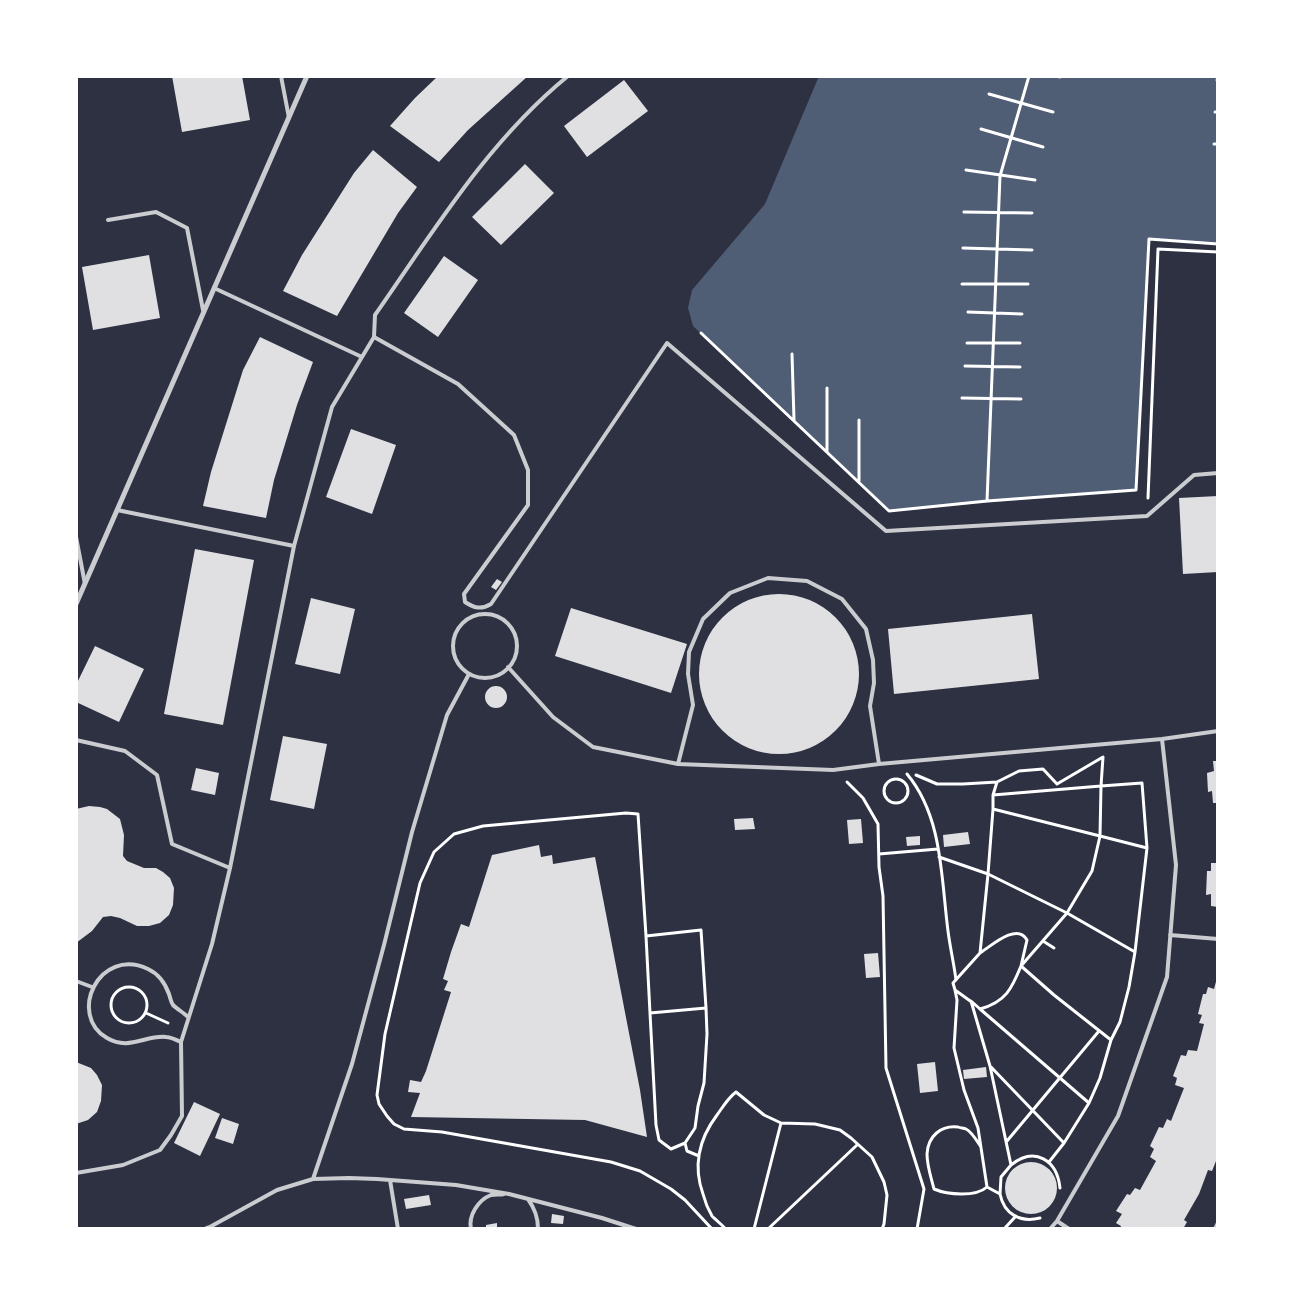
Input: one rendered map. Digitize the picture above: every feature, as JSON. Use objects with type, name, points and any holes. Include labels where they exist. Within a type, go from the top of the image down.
[{"type":"street","points":[[76,604],[307,76]]},
{"type":"lane","points":[[280,76],[289,118]]},
{"type":"lane","points":[[76,1173],[123,1165],[160,1150],[182,1116],[181,1042],[212,944],[230,868],[294,546],[332,407],[374,337],[375,315],[454,202],[504,136],[568,76]]},
{"type":"lane","points":[[108,220],[156,212],[187,228],[204,311]]},
{"type":"lane","points":[[214,288],[362,357]]},
{"type":"lane","points":[[374,337],[458,384],[514,436],[528,470],[528,505],[464,594],[465,602],[474,608],[485,608],[491,604],[667,343],[886,531],[1147,516],[1194,474],[1218,473]]},
{"type":"lane","points":[[117,510],[294,546]]},
{"type":"lane","points":[[76,537],[85,585]]},
{"type":"lane","points":[[678,764],[693,705],[688,674],[689,652],[703,619],[730,593],[768,578],[807,581],[842,599],[866,629],[873,660],[874,683],[870,706],[879,764]]},
{"type":"lane","points":[[485,608],[490,614]]},
{"type":"lane","points":[[490,614],[502,618],[511,627],[516,638],[517,650],[513,662],[508,667],[505,671],[494,677],[481,678],[469,674],[460,665],[454,654],[454,642],[458,630],[466,621],[477,615],[490,614]]},
{"type":"lane","points":[[508,667],[553,717],[593,747],[678,764],[833,770],[879,764],[1162,739],[1218,731]]},
{"type":"lane","points":[[313,1179],[352,1064],[412,832],[447,715],[469,674]]},
{"type":"lane","points":[[1050,1229],[1118,1116],[1167,977],[1176,865],[1162,739]]},
{"type":"lane","points":[[76,740],[125,751],[157,775],[172,844],[230,868]]},
{"type":"lane","points":[[1170,935],[1218,939]]},
{"type":"lane","points":[[181,1042],[161,1036],[126,1043],[116,1042],[105,1037],[96,1029],[92,1018],[90,998],[92,987],[107,971],[117,966],[130,964],[141,966],[150,969],[160,977],[166,986],[173,1005],[188,1017]]},
{"type":"lane","points":[[76,981],[92,987]]},
{"type":"lane","points":[[207,1229],[277,1190],[313,1179],[349,1178],[456,1185],[509,1194],[602,1218],[636,1229]]},
{"type":"lane","points":[[390,1180],[398,1229]]},
{"type":"lane","points":[[471,1229],[472,1214],[478,1206],[491,1196],[509,1194]]},
{"type":"lane","points":[[528,1199],[538,1218],[538,1229]]},
{"type":"lane","points":[[1056,1221],[1069,1229]]},
{"type":"lane","points":[[1215,1229],[1218,1224]]},
{"type":"path","points":[[987,501],[1000,176],[1029,76]]},
{"type":"path","points":[[989,94],[1053,112]]},
{"type":"path","points":[[981,129],[1043,146]]},
{"type":"path","points":[[966,170],[1035,180]]},
{"type":"path","points":[[964,212],[1032,213]]},
{"type":"path","points":[[701,334],[889,511],[1136,490],[1148,239],[1218,244]]},
{"type":"path","points":[[963,248],[1032,250]]},
{"type":"path","points":[[1147,516],[1158,249],[1218,252]]},
{"type":"path","points":[[962,284],[1028,284]]},
{"type":"path","points":[[968,312],[1022,314]]},
{"type":"path","points":[[967,343],[1020,344]]},
{"type":"path","points":[[792,354],[794,421]]},
{"type":"path","points":[[965,366],[1020,367]]},
{"type":"path","points":[[827,388],[827,452]]},
{"type":"path","points":[[962,398],[1020,399]]},
{"type":"path","points":[[859,420],[859,482]]},
{"type":"path","points":[[956,980],[948,931],[943,881],[930,813],[918,789],[904,770],[938,784],[997,782],[1019,771],[1044,769],[1057,784],[1104,757],[1101,786],[1100,836],[1092,871],[1067,913],[1021,966]]},
{"type":"path","points":[[833,770],[863,798],[878,824],[879,867],[883,896],[886,1068],[924,1189],[917,1229]]},
{"type":"path","points":[[897,779],[905,782],[909,790],[906,799],[898,804],[890,802],[884,794],[885,786],[892,780],[897,779]]},
{"type":"path","points":[[980,953],[993,809],[992,796],[997,782]]},
{"type":"path","points":[[992,796],[1142,783],[1147,848],[1129,988],[1120,1022],[1089,1103],[1050,1162]]},
{"type":"path","points":[[909,790],[918,789]]},
{"type":"path","points":[[993,809],[1147,848]]},
{"type":"path","points":[[646,936],[700,930],[707,1034],[704,1083],[695,1128],[685,1143],[671,1149],[658,1140],[638,814],[626,813],[484,826],[454,834],[434,852],[420,883],[385,1034],[377,1095],[379,1104],[394,1124],[404,1129],[442,1132],[611,1162],[640,1171],[671,1189],[685,1200],[712,1229]]},
{"type":"path","points":[[879,854],[938,849]]},
{"type":"path","points":[[939,856],[988,874],[1067,913],[1135,952]]},
{"type":"path","points":[[980,1009],[996,1003],[1013,986],[1021,966],[1027,940],[1024,935],[1020,933],[1006,936],[980,953],[954,983],[957,1000],[954,1048],[964,1090],[978,1128],[987,1186],[1000,1194]]},
{"type":"path","points":[[1043,941],[1054,948]]},
{"type":"path","points":[[1021,966],[1054,995],[1112,1040]]},
{"type":"path","points":[[128,986],[138,989],[143,992],[148,1002],[146,1013],[134,1023],[118,1020],[112,1011],[111,1005],[114,995],[118,990],[128,986]]},
{"type":"path","points":[[955,990],[980,1009],[1089,1103]]},
{"type":"path","points":[[971,1002],[979,1006],[988,1007]]},
{"type":"path","points":[[971,1002],[990,1066],[1011,1165]]},
{"type":"path","points":[[650,1013],[706,1008]]},
{"type":"path","points":[[146,1013],[184,1030]]},
{"type":"path","points":[[1007,1142],[1099,1031]]},
{"type":"path","points":[[990,1066],[1064,1143]]},
{"type":"path","points":[[726,1229],[713,1217],[705,1202],[699,1183],[699,1156],[706,1130],[723,1104],[736,1092],[764,1115],[781,1123],[816,1124],[840,1130],[872,1157],[884,1182],[887,1195],[882,1229]]},
{"type":"path","points":[[754,1229],[781,1123]]},
{"type":"path","points":[[981,1147],[965,1128],[949,1126],[936,1132],[930,1142],[927,1154],[928,1167],[934,1188],[942,1192],[954,1194],[982,1191],[987,1186]]},
{"type":"path","points":[[685,1143],[687,1150],[699,1156]]},
{"type":"path","points":[[768,1229],[858,1145]]},
{"type":"path","points":[[1044,1217],[1024,1220],[1006,1209],[1000,1194],[1002,1178],[1011,1165],[1017,1160],[1029,1156],[1039,1157],[1050,1162],[1058,1176],[1060,1195]]},
{"type":"path","points":[[1004,1229],[1016,1216]]},
{"type":"water","points":[[819,76],[1218,76],[1218,244],[1149,239],[1136,490],[889,511],[693,326],[688,308],[692,290],[765,204]]},
{"type":"building","points":[[172,76],[242,76],[250,120],[182,132]]},
{"type":"building","points":[[438,76],[528,76],[468,130],[439,162],[390,126]]},
{"type":"building","points":[[624,80],[648,111],[587,157],[564,126]]},
{"type":"building","points":[[373,150],[417,187],[398,213],[337,316],[283,291],[302,255],[354,173]]},
{"type":"building","points":[[525,164],[554,193],[501,245],[472,217]]},
{"type":"building","points":[[149,255],[160,318],[93,330],[82,267]]},
{"type":"building","points":[[444,256],[478,280],[438,337],[404,313]]},
{"type":"building","points":[[260,337],[313,362],[297,405],[274,480],[266,518],[203,506],[211,472],[243,370]]},
{"type":"building","points":[[351,429],[396,445],[372,514],[326,497]]},
{"type":"building","points":[[1218,496],[1218,572],[1183,574],[1179,498]]},
{"type":"building","points":[[195,549],[254,560],[223,725],[164,714]]},
{"type":"building","points":[[497,579],[502,582],[496,590],[491,587]]},
{"type":"building","points":[[771,594],[787,594],[810,600],[836,617],[853,643],[859,666],[859,682],[853,705],[836,731],[810,748],[787,754],[771,754],[748,748],[728,736],[717,725],[705,705],[699,682],[699,666],[705,643],[717,623],[728,612],[748,600]]},
{"type":"building","points":[[311,598],[355,609],[340,674],[295,664]]},
{"type":"building","points":[[571,608],[687,644],[671,693],[555,656]]},
{"type":"building","points":[[1032,614],[1039,679],[894,694],[888,629]]},
{"type":"building","points":[[95,646],[144,669],[119,722],[76,702],[76,685]]},
{"type":"building","points":[[496,686],[504,689],[507,697],[504,705],[496,708],[488,705],[485,697],[488,689]]},
{"type":"building","points":[[283,736],[327,744],[314,809],[270,800]]},
{"type":"building","points":[[1213,761],[1218,761],[1218,803],[1213,803],[1212,791],[1208,792],[1207,773],[1214,771]]},
{"type":"building","points":[[196,768],[219,773],[215,795],[191,790]]},
{"type":"building","points":[[89,806],[107,809],[120,819],[124,835],[123,856],[127,861],[144,868],[156,868],[170,878],[174,888],[173,905],[169,915],[160,923],[149,926],[137,926],[111,916],[103,917],[92,931],[76,943],[76,809]]},
{"type":"building","points":[[753,818],[755,829],[735,830],[734,819]]},
{"type":"building","points":[[861,819],[863,843],[849,844],[847,820]]},
{"type":"building","points":[[968,832],[970,844],[944,847],[943,835]]},
{"type":"building","points":[[920,836],[920,845],[907,846],[906,837]]},
{"type":"building","points":[[539,845],[541,857],[552,855],[553,864],[595,857],[640,1090],[647,1137],[585,1120],[411,1117],[420,1093],[408,1092],[410,1080],[421,1082],[426,1071],[451,992],[444,990],[448,981],[443,979],[451,952],[461,924],[469,927],[492,855]]},
{"type":"building","points":[[1211,863],[1218,863],[1218,907],[1211,906],[1211,894],[1206,895],[1207,871],[1211,871]]},
{"type":"building","points":[[878,953],[880,977],[866,978],[864,954]]},
{"type":"building","points":[[1217,978],[1218,1148],[1216,1150],[1218,1156],[1212,1171],[1208,1170],[1199,1194],[1184,1220],[1187,1222],[1183,1229],[1120,1229],[1121,1226],[1116,1223],[1122,1214],[1116,1211],[1127,1194],[1130,1195],[1135,1188],[1140,1190],[1156,1161],[1150,1157],[1154,1149],[1150,1146],[1159,1127],[1163,1128],[1167,1119],[1171,1121],[1184,1088],[1175,1085],[1177,1078],[1173,1076],[1181,1055],[1186,1056],[1188,1050],[1197,1051],[1204,1024],[1199,1023],[1202,1015],[1198,1014],[1203,994],[1206,994],[1208,987],[1214,989]]},
{"type":"building","points":[[76,1062],[91,1068],[102,1085],[101,1101],[97,1112],[88,1120],[76,1124]]},
{"type":"building","points":[[935,1062],[938,1091],[920,1093],[917,1064]]},
{"type":"building","points":[[986,1067],[987,1077],[964,1079],[963,1070]]},
{"type":"building","points":[[194,1102],[220,1114],[200,1156],[174,1143]]},
{"type":"building","points":[[222,1118],[239,1124],[233,1144],[215,1138]]},
{"type":"building","points":[[1031,1162],[1045,1166],[1053,1174],[1057,1188],[1053,1202],[1045,1210],[1031,1214],[1017,1210],[1009,1202],[1005,1188],[1009,1174],[1017,1166]]},
{"type":"building","points":[[429,1195],[431,1205],[406,1209],[404,1199]]},
{"type":"building","points":[[552,1214],[564,1216],[563,1224],[551,1223]]},
{"type":"building","points":[[497,1223],[497,1229],[486,1229],[486,1225]]}]
